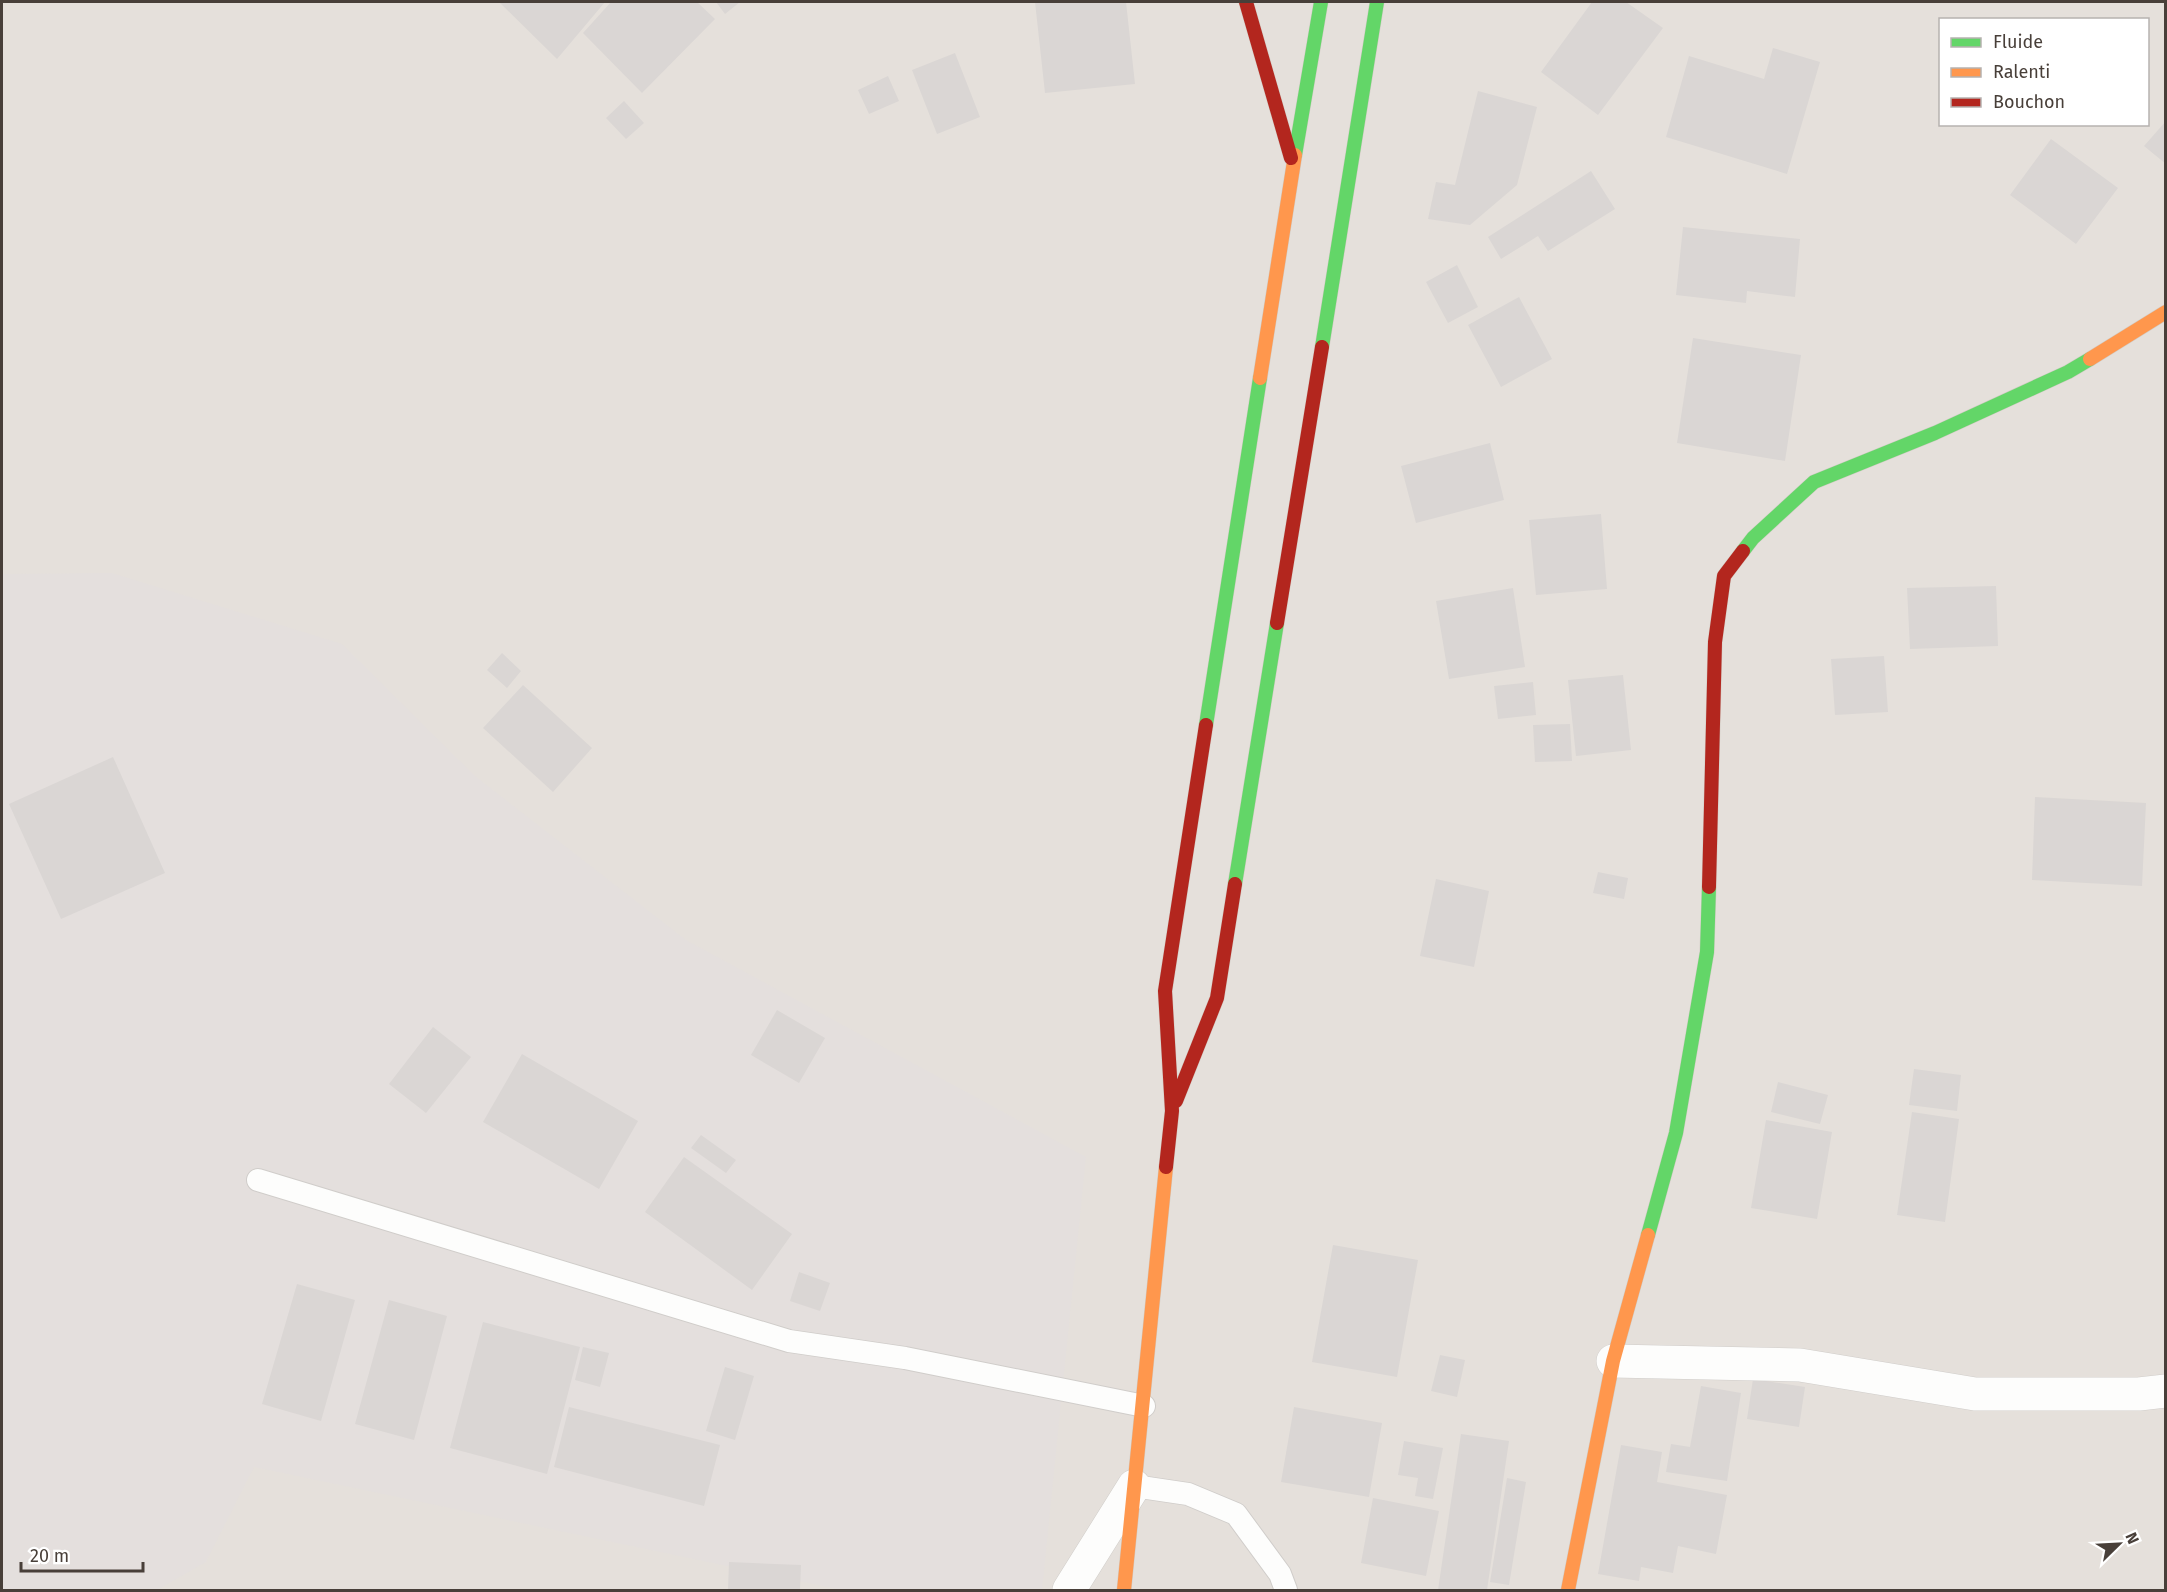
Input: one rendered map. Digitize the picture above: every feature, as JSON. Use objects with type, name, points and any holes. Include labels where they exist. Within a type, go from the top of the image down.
[{"type":"main road","points":[[1246,2],[1293,165]]},
{"type":"main road","points":[[1124,1590],[1172,1111],[1165,991],[1293,165],[1321,2]]},
{"type":"main road","points":[[1172,1111],[1217,998],[1377,2]]},
{"type":"main road","points":[[1568,1590],[1613,1361],[1676,1133],[1707,952],[1715,642],[1724,576],[1753,538],[1814,482],[1935,433],[2068,372],[2166,312]]},
{"type":"street","points":[[1613,1361],[1800,1365],[1975,1394],[2139,1394],[2166,1391]]},
{"type":"street","points":[[1069,1590],[1134,1486]]},
{"type":"lane","points":[[258,1180],[789,1341],[905,1358],[1144,1406]]},
{"type":"lane","points":[[1134,1486],[1188,1494],[1236,1514],[1280,1574],[1286,1590]]},
{"type":"shaded area","points":[[2,2],[2165,2],[2165,1590],[2,1590]]},
{"type":"shaded area","points":[[112,573],[342,644],[475,776],[686,940],[1086,1157],[1042,1590],[842,1590],[254,1467],[206,1562],[157,1590],[2,1590],[2,574]]},
{"type":"building","points":[[499,2],[605,2],[557,59]]},
{"type":"building","points":[[611,2],[697,2],[715,19],[642,93],[583,33]]},
{"type":"building","points":[[716,2],[740,2],[725,14]]},
{"type":"building","points":[[1035,2],[1126,2],[1135,84],[1045,93]]},
{"type":"building","points":[[1592,2],[1626,2],[1663,28],[1598,115],[1541,72]]},
{"type":"building","points":[[1773,48],[1820,62],[1787,174],[1666,137],[1689,56],[1764,79]]},
{"type":"building","points":[[955,53],[980,117],[937,134],[912,70]]},
{"type":"building","points":[[888,76],[899,101],[869,114],[858,90]]},
{"type":"building","points":[[1478,91],[1537,107],[1517,185],[1470,225],[1428,219],[1436,182],[1455,185]]},
{"type":"building","points":[[624,101],[644,123],[626,139],[606,118]]},
{"type":"building","points":[[2166,121],[2166,164],[2144,146]]},
{"type":"building","points":[[2051,139],[2118,188],[2076,244],[2010,195]]},
{"type":"building","points":[[1591,171],[1615,209],[1548,251],[1538,236],[1501,259],[1488,237]]},
{"type":"building","points":[[1683,227],[1800,239],[1795,297],[1747,291],[1746,303],[1676,295]]},
{"type":"building","points":[[1457,265],[1478,307],[1448,323],[1426,282]]},
{"type":"building","points":[[1519,297],[1552,359],[1501,387],[1468,325]]},
{"type":"building","points":[[1693,338],[1801,355],[1785,461],[1677,443]]},
{"type":"building","points":[[1490,443],[1504,500],[1416,523],[1401,466]]},
{"type":"building","points":[[1601,514],[1607,589],[1536,595],[1529,520]]},
{"type":"building","points":[[1996,586],[1998,646],[1910,649],[1907,588]]},
{"type":"building","points":[[1513,588],[1525,667],[1449,679],[1436,601]]},
{"type":"building","points":[[502,653],[521,671],[507,688],[487,670]]},
{"type":"building","points":[[1884,656],[1888,712],[1835,715],[1831,659]]},
{"type":"building","points":[[1623,675],[1631,750],[1576,756],[1568,680]]},
{"type":"building","points":[[1533,682],[1536,715],[1498,719],[1494,686]]},
{"type":"building","points":[[523,685],[592,748],[553,792],[483,728]]},
{"type":"building","points":[[1570,724],[1572,761],[1535,762],[1533,725]]},
{"type":"building","points":[[113,757],[165,873],[61,919],[9,804]]},
{"type":"building","points":[[2035,797],[2146,803],[2142,886],[2032,880]]},
{"type":"building","points":[[1598,872],[1628,878],[1624,899],[1593,893]]},
{"type":"building","points":[[1436,879],[1489,891],[1474,967],[1420,956]]},
{"type":"building","points":[[777,1010],[825,1038],[799,1083],[751,1055]]},
{"type":"building","points":[[433,1027],[471,1057],[426,1113],[389,1084]]},
{"type":"building","points":[[522,1054],[638,1121],[599,1189],[483,1122]]},
{"type":"building","points":[[1914,1069],[1961,1075],[1957,1111],[1909,1105]]},
{"type":"building","points":[[1778,1082],[1828,1095],[1820,1124],[1771,1112]]},
{"type":"building","points":[[1912,1112],[1959,1119],[1945,1222],[1897,1215]]},
{"type":"building","points":[[1766,1120],[1832,1132],[1817,1219],[1751,1208]]},
{"type":"building","points":[[701,1135],[736,1160],[726,1173],[691,1148]]},
{"type":"building","points":[[684,1157],[792,1234],[752,1290],[645,1212]]},
{"type":"building","points":[[1333,1245],[1418,1260],[1397,1377],[1312,1362]]},
{"type":"building","points":[[799,1272],[830,1283],[820,1311],[790,1301]]},
{"type":"building","points":[[297,1284],[355,1300],[321,1421],[262,1404]]},
{"type":"building","points":[[389,1300],[447,1316],[414,1440],[355,1424]]},
{"type":"building","points":[[483,1322],[580,1347],[547,1474],[450,1448]]},
{"type":"building","points":[[583,1347],[609,1353],[600,1387],[575,1380]]},
{"type":"building","points":[[1440,1355],[1465,1360],[1457,1397],[1431,1391]]},
{"type":"building","points":[[725,1367],[754,1376],[735,1440],[706,1431]]},
{"type":"building","points":[[1753,1379],[1805,1387],[1799,1427],[1747,1419]]},
{"type":"building","points":[[1701,1386],[1741,1393],[1727,1481],[1666,1472],[1671,1444],[1690,1447]]},
{"type":"building","points":[[569,1407],[720,1445],[704,1506],[554,1467]]},
{"type":"building","points":[[1294,1407],[1382,1423],[1369,1497],[1281,1482]]},
{"type":"building","points":[[1461,1434],[1509,1441],[1487,1590],[1438,1590]]},
{"type":"building","points":[[1404,1441],[1443,1448],[1433,1499],[1415,1496],[1418,1478],[1398,1475]]},
{"type":"building","points":[[1621,1445],[1662,1452],[1657,1482],[1727,1495],[1716,1554],[1678,1546],[1673,1573],[1641,1567],[1639,1581],[1598,1574]]},
{"type":"building","points":[[1507,1478],[1526,1482],[1509,1585],[1490,1582]]},
{"type":"building","points":[[1373,1498],[1439,1511],[1426,1576],[1361,1563]]},
{"type":"building","points":[[729,1562],[801,1565],[800,1590],[728,1590]]},
{"type":"traffic: fast","points":[[1295,155],[1321,2]]},
{"type":"traffic: fast","points":[[1322,347],[1377,2]]},
{"type":"traffic: fast","points":[[1743,551],[1753,538],[1814,482],[1935,433],[2068,372],[2090,359]]},
{"type":"traffic: fast","points":[[1206,725],[1260,378]]},
{"type":"traffic: fast","points":[[1235,884],[1277,623]]},
{"type":"traffic: fast","points":[[1648,1235],[1676,1133],[1707,952],[1709,887]]},
{"type":"traffic: slow","points":[[1260,378],[1295,155]]},
{"type":"traffic: slow","points":[[2090,359],[2166,312]]},
{"type":"traffic: slow","points":[[1124,1590],[1166,1167]]},
{"type":"traffic: slow","points":[[1568,1590],[1613,1361],[1648,1235]]},
{"type":"traffic: jam","points":[[1246,2],[1291,158]]},
{"type":"traffic: jam","points":[[1277,623],[1322,347]]},
{"type":"traffic: jam","points":[[1709,887],[1715,642],[1724,576],[1743,551]]},
{"type":"traffic: jam","points":[[1166,1167],[1172,1111],[1165,991],[1206,725]]},
{"type":"traffic: jam","points":[[1176,1101],[1217,998],[1235,884]]}]
